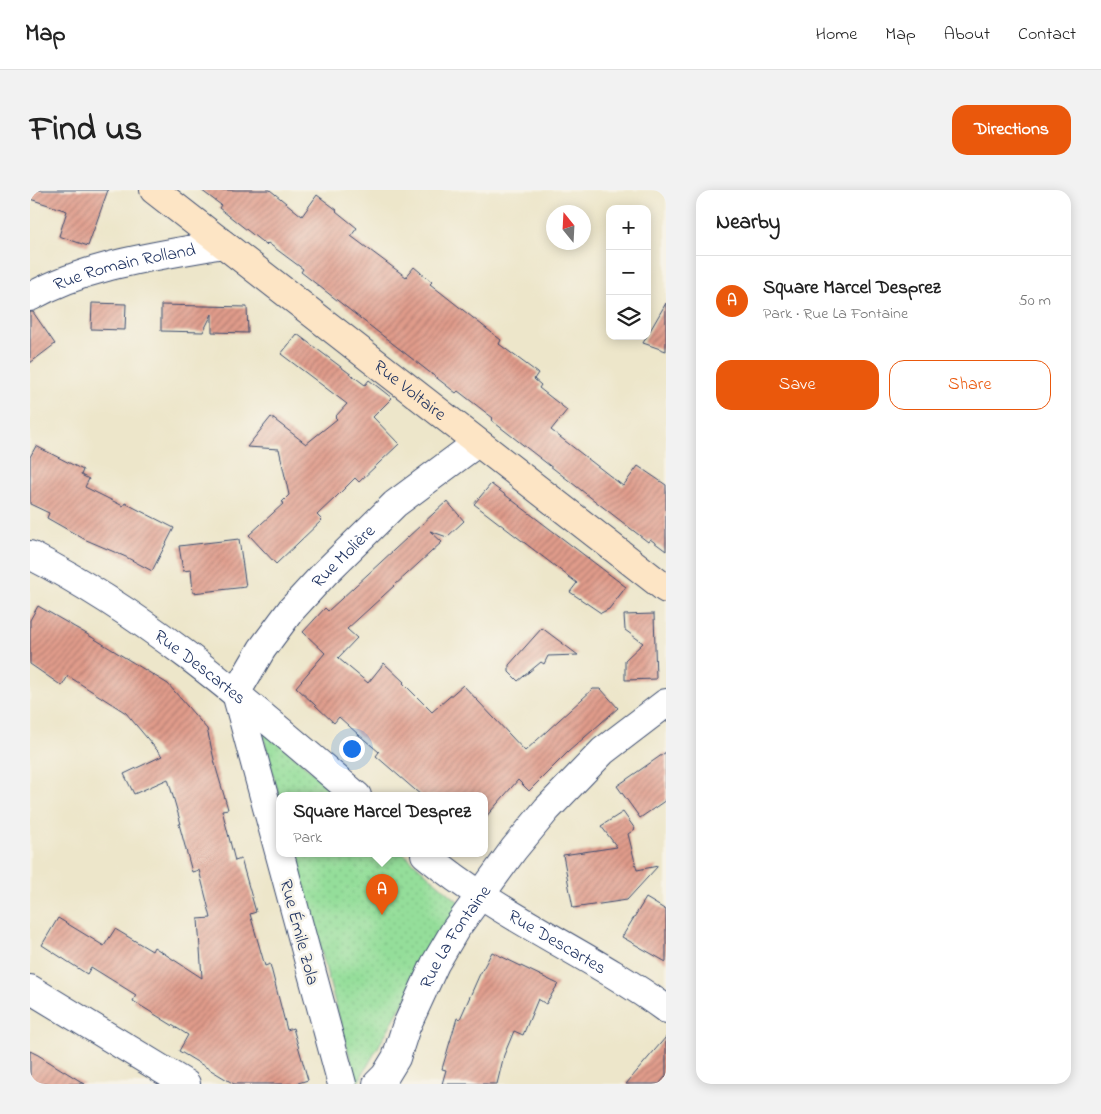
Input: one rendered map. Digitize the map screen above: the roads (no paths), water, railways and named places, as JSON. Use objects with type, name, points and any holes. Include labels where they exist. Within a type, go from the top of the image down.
[{"type":"street","name":"Rue Voltaire","points":[[154,190],[666,589]]},
{"type":"street","name":"Rue Romain Rolland","points":[[30,297],[58,283],[90,271],[140,259],[223,244]]},
{"type":"street","name":"Rue Molière","points":[[236,693],[262,649],[291,610],[326,572],[395,504],[477,443]]},
{"type":"street","name":"Rue Descartes","points":[[30,555],[58,569],[133,616],[181,650],[236,693],[352,792]]},
{"type":"street","name":"Rue Émile Zola","points":[[236,693],[276,841]]},
{"type":"street","name":"Rue La Fontaine","points":[[377,1084],[385,1076],[396,1058],[406,1027],[451,928],[480,895],[547,809],[582,772],[620,738],[666,703]]},
{"type":"street","name":"Rue Émile Zola","points":[[280,857],[342,1084]]},
{"type":"street","name":"Rue Descartes","points":[[427,857],[441,877],[480,895],[607,971],[666,1009]]},
{"type":"street","points":[[30,989],[186,1084]]},
{"type":"place","name":"Square Marcel Desprez","points":[[382,915]]}]
